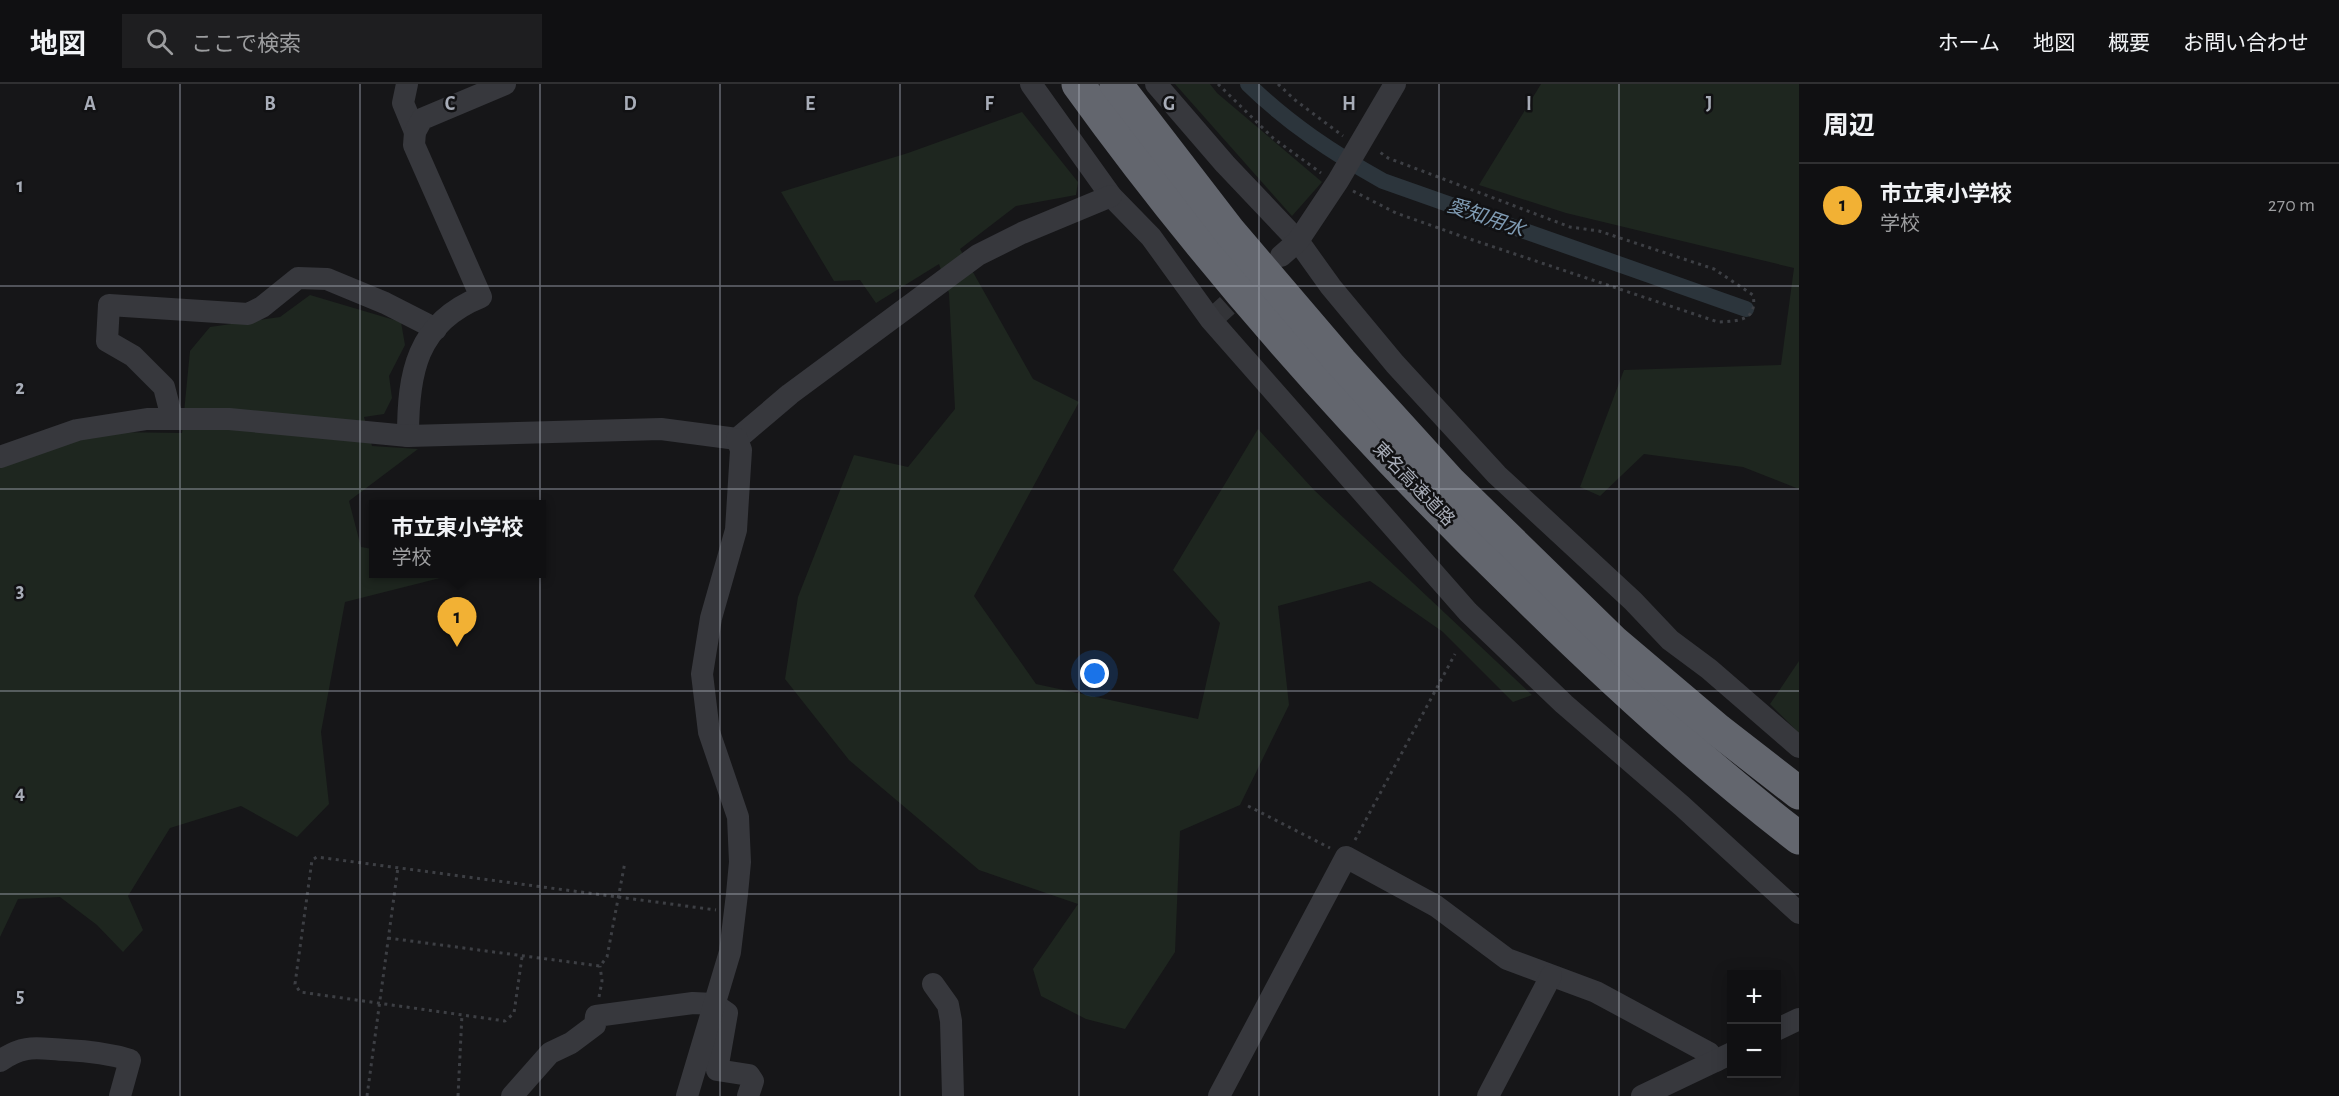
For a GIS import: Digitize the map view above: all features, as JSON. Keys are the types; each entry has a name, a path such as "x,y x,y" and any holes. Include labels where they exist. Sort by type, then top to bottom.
{"highway":[{"name":"東名高速道路","path":"1078,84 1211,258 1314,378 1440,513 1592,661 1799,838"},
{"name":"東名高速道路","path":"1116,84 1230,232 1341,362 1450,482 1613,641 1718,730 1799,794"}],"street":[{"path":"407,84 403,103 415,132"},
{"path":"408,436 411,378 425,343 436,328 462,305 481,297 414,145 415,132 422,120 505,84"},
{"path":"1031,84 1111,196 1151,237 1211,320 1468,612 1564,704 1683,806 1799,913"},
{"path":"1156,84 1225,164 1298,241 1331,287 1395,363 1497,475 1633,601 1670,640 1709,669 1799,747"},
{"path":"1281,256 1298,241 1338,182 1395,84"},
{"path":"0,457 77,430 114,422 172,418 229,419 408,436 661,429 738,439 799,387 978,255 1022,233 1111,196"},
{"path":"172,418 164,387 133,356 107,341 109,305 248,314 262,307 298,278 327,279 386,303 436,328"},
{"path":"687,1096 730,952 740,862 738,817 709,732 702,674 711,618 736,530 741,450 738,439"},
{"path":"1219,1096 1346,857 1436,906 1480,942 1507,959 1596,992 1709,1053 1724,1057"},
{"path":"1488,1096 1551,976"},
{"path":"933,984 948,1005 950,1013 953,1096"},
{"path":"512,1096 550,1053 595,1025 596,1016 645,1007 693,1003 714,1004 727,1013 717,1070 749,1075 753,1081 748,1096"},
{"path":"1781,1028 1799,1019"},
{"path":"0,1061 17,1051 42,1046 109,1054 130,1060 120,1096"},
{"path":"1642,1096 1724,1057"}],"path":[{"path":"1218,84 1273,138 1338,182 1396,213 1718,322 1744,321 1750,316 1755,303 1753,295 1714,269 1599,231 1570,227 1388,158 1311,112 1278,84"},
{"path":"1248,806 1346,857 1455,654"},
{"path":"522,957 514,1013 505,1021 300,992 295,984 296,973 312,860 317,857 398,867 735,913"},
{"path":"596,1016 602,981 600,966 608,957 625,862"},
{"path":"367,1096 398,867"},
{"path":"388,938 600,966"},
{"path":"459,1096 462,1014"}],"shaded area":[{"path":"1175,84 1210,84 1217,93 1322,182 1292,216"},
{"path":"1541,84 1799,84 1799,489 1743,467 1644,454 1600,496 1580,487 1624,370 1781,365 1794,268 1566,213 1479,185"},
{"path":"1022,112 1078,182 1076,195 1016,206 960,249 1033,379 1079,402 974,596 1036,684 1198,719 1220,623 1173,570 1258,429 1314,490 1532,695 1513,702 1443,632 1370,581 1278,606 1289,705 1240,805 1180,831 1175,952 1125,1029 1086,1019 1041,996 1033,969 1078,904 979,870 849,760 785,679 798,597 854,455 908,467 955,409 949,293 939,264 876,303 860,280 834,281 781,192 908,153"},
{"path":"310,295 401,322 405,345 389,376 392,398 384,414 364,417 372,446 418,449 349,501 361,547 369,548 369,578 440,578 345,602 321,732 329,804 297,837 241,806 170,828 128,896 143,930 123,952 97,925 60,897 18,899 0,937 0,460 109,432 182,433 190,351 210,327 280,317"},
{"path":"1799,661 1799,733 1770,704"}],"waterway":[{"name":"愛知用水","path":"1248,84 1312,137 1383,181 1746,309"}],"tunnel":[{"path":"1211,320 1252,283"}],"place":[{"name":"市立東小学校","path":"457,647"}]}
